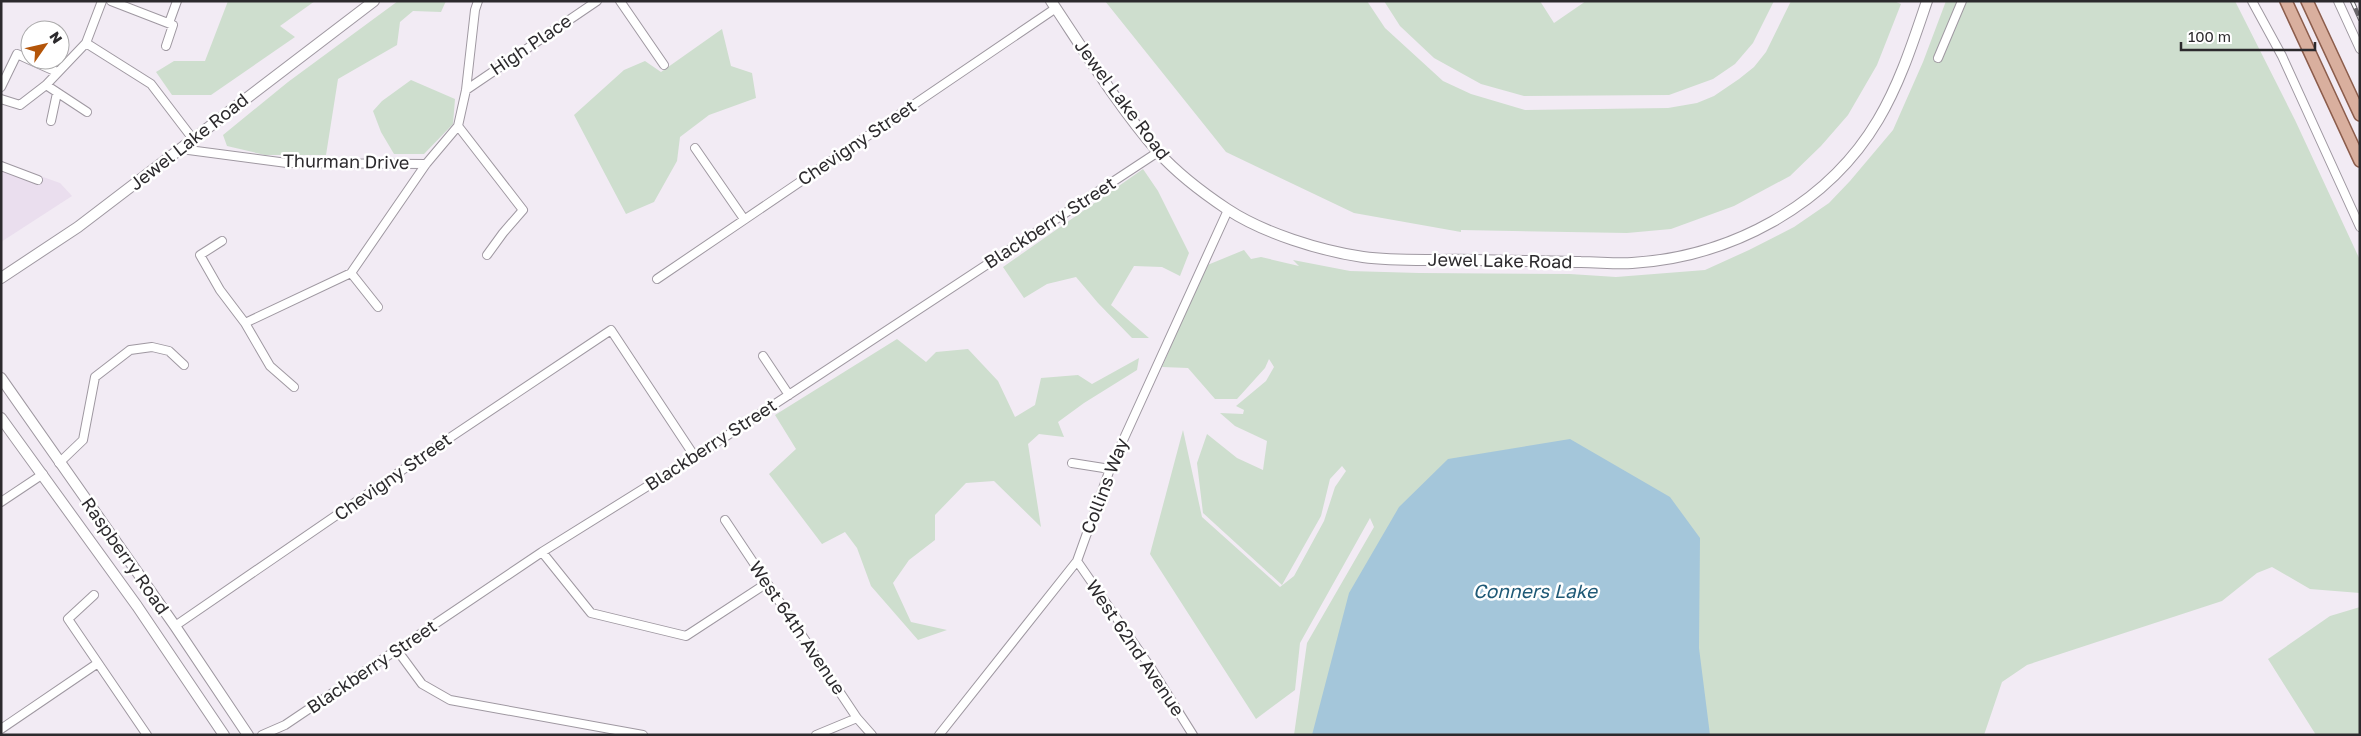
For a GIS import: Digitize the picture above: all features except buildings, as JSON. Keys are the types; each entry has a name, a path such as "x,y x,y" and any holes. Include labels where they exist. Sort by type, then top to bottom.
{"main road":[{"name":"Jewel Lake Road","path":"1,278 78,227 374,1"},
{"name":"Jewel Lake Road","path":"1054,5 1119,102 1158,152 1183,175 1228,210 1281,234 1313,245 1363,257 1632,263 1677,257 1711,249 1768,225 1790,212 1834,175 1862,143 1890,98 1927,1"},
{"path":"2286,1 2360,161"},
{"path":"2307,1 2360,115"},
{"name":"Raspberry Road","path":"1,378 175,626 248,735"},
{"name":"Raspberry Road","path":"1,418 5,429 43,474 137,606 224,735"}],"street":[{"path":"1,99 20,105 46,85 86,43 102,1"},
{"path":"111,1 173,25 166,46"},
{"path":"169,23 177,1"},
{"name":"Thurman Drive","path":"181,148 287,163 426,164 458,126 466,90 475,10 478,1"},
{"name":"High Place","path":"466,90 597,1"},
{"path":"620,1 664,65"},
{"path":"1938,58 1962,1"},
{"path":"2252,1 2282,56 2360,227"},
{"path":"2338,1 2360,48"},
{"name":"Chevigny Street","path":"657,279 1054,5"},
{"path":"86,43 152,84 193,139"},
{"path":"1,87 17,54 20,55"},
{"path":"52,70 57,72"},
{"path":"46,85 87,112"},
{"path":"51,121 57,93"},
{"path":"458,126 523,210 486,255"},
{"path":"695,148 744,219"},
{"name":"Blackberry Street","path":"262,735 285,725 542,552 695,457 1158,152"},
{"path":"245,324 351,273 426,164"},
{"path":"1,166 38,180"},
{"name":"Collins Way","path":"939,735 1077,561 1110,469 1228,210"},
{"path":"222,241 200,255 220,290 245,324 270,366 294,387"},
{"path":"351,273 378,307"},
{"name":"Chevigny Street","path":"175,626 611,330 695,457"},
{"path":"59,463 83,440 95,377 130,350 152,347 169,351 184,365"},
{"path":"763,356 789,395"},
{"path":"1072,463 1110,469"},
{"path":"1,502 43,474"},
{"name":"West 64th Avenue","path":"725,520 857,718 872,735"},
{"path":"542,552 591,613 686,636 767,584"},
{"name":"West 62nd Avenue","path":"1077,561 1151,668 1193,735"},
{"path":"94,595 68,619 147,735"},
{"path":"397,650 422,684 450,700 644,735"},
{"path":"1,729 98,663"},
{"path":"816,735 857,718"}],"shaded area":[{"path":"1,162 60,183 72,196 1,242"}],"green space":[{"path":"228,1 315,1 280,26 295,37 211,95 172,95 156,72 174,61 205,61"},
{"path":"398,1 446,1 441,12 413,11 400,22 397,45 338,79 326,155 265,155 227,146 223,135 288,82"},
{"path":"1105,1 1367,1 1385,28 1443,81 1471,94 1525,110 1668,108 1697,103 1714,96 1754,67 1766,52 1791,1 1894,1 1901,4 1877,65 1848,115 1821,146 1790,176 1734,206 1671,229 1627,233 1461,230 1461,232 1354,213 1226,152"},
{"path":"1384,1 1540,1 1554,23 1586,1 1774,1 1753,43 1735,64 1713,79 1669,95 1524,96 1481,84 1434,58 1400,26"},
{"path":"1946,1 2235,1 2295,120 2360,260 2360,593 2310,589 2272,567 2257,573 2222,601 2027,665 2002,682 1984,735 1294,735 1307,643 1374,527 1370,518 1300,643 1295,690 1256,719 1150,554 1183,430 1202,517 1280,587 1294,576 1324,521 1335,487 1346,471 1342,466 1330,479 1321,516 1282,585 1203,513 1197,463 1207,434 1237,458 1263,470 1267,441 1235,426 1220,413 1243,414 1244,410 1236,406 1266,381 1274,367 1269,359 1265,368 1237,399 1215,399 1188,368 1162,367 1205,266 1244,250 1251,259 1261,257 1299,266 1293,260 1350,271 1570,274 1616,277 1705,270 1794,227 1829,203 1850,181 1893,130 1923,62"},
{"path":"722,29 731,66 752,73 756,98 709,115 680,137 677,161 654,202 626,214 574,115 624,70 645,61 661,72"},
{"path":"411,80 455,99 453,124 424,154 394,154 381,132 373,111 382,101"},
{"path":"1143,169 1158,191 1189,253 1180,276 1162,267 1134,266 1111,305 1149,338 1132,338 1076,277 1047,284 1024,298 1003,267"},
{"path":"897,339 926,362 936,352 968,349 998,381 1015,417 1035,405 1041,378 1078,375 1092,384 1139,358 1137,370 1084,403 1058,422 1064,437 1039,434 1028,444 1041,527 994,481 966,483 935,515 935,540 909,560 893,583 911,622 947,630 918,640 871,586 857,548 845,532 822,544 769,474 796,449 775,415"},
{"path":"2360,607 2360,735 2316,735 2268,659 2330,616"}],"water":[{"name":"Conners Lake","path":"1570,439 1670,497 1700,538 1699,648 1710,735 1312,735 1349,593 1399,507 1448,459"}],"railway":[{"path":"2352,1 2360,19"}]}
